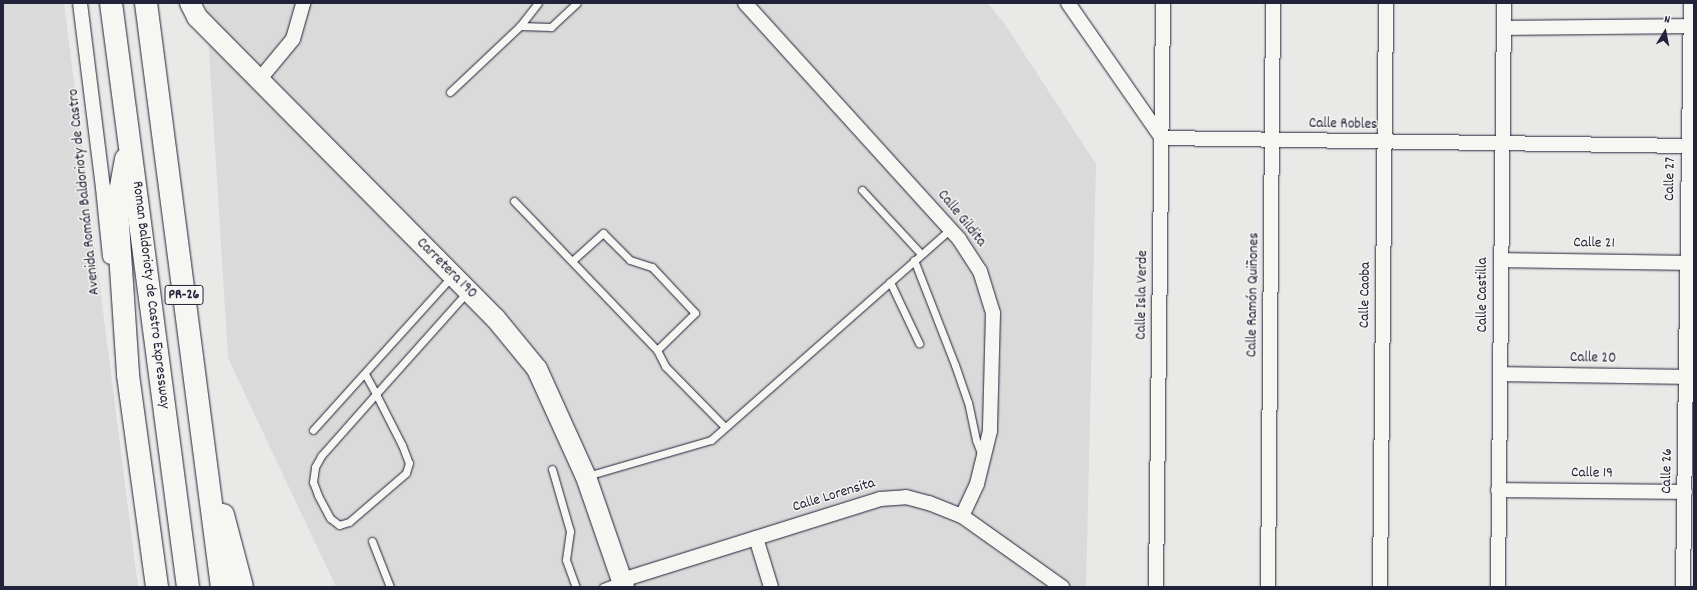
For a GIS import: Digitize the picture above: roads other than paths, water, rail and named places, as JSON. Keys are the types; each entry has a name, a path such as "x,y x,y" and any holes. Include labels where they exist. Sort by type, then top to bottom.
{"highway":[{"name":"Roman Baldorioty de Castro Expressway","path":"111,3 188,587"},
{"name":"PR-26","path":"146,3 222,587"},
{"path":"129,138 117,208 128,375 157,587"},
{"path":"204,452 233,550 242,587"}],"street":[{"name":"Avenida Román Baldorioty de Castro","path":"80,3 103,188 118,345 128,375"},
{"name":"Carretera 190","path":"190,3 197,17 496,319 537,369 586,476 623,584"},
{"path":"259,80 293,40 303,3"},
{"name":"Calle Gildita","path":"745,3 959,239 980,271 993,313 990,432 977,484 962,516"},
{"path":"1068,3 1162,138"},
{"name":"Calle Isla Verde","path":"1156,587 1163,3"},
{"name":"Calle Ramón Quiñones","path":"1268,587 1273,3"},
{"name":"Calle Caoba","path":"1380,587 1386,3"},
{"name":"Calle Castilla","path":"1498,587 1504,3"},
{"name":"Calle 27","path":"1686,356 1691,26 1690,3"},
{"path":"1504,28 1691,26"},
{"name":"Calle Robles","path":"1162,138 1272,141 1688,146"},
{"name":"Calle 21","path":"1501,260 1687,262"},
{"name":"Calle 26","path":"1683,587 1686,356"},
{"name":"Calle 20","path":"1500,374 1686,377"},
{"name":"Calle 19","path":"1498,490 1685,492"},
{"name":"Calle Lorensita","path":"623,584 756,538 880,499 906,497 929,503 962,516 1062,587"},
{"path":"756,538 771,587"}],"lane":[{"path":"450,92 520,26 538,3"},
{"path":"520,26 551,27 577,3"},
{"path":"862,190 921,254"},
{"path":"514,201 657,350 665,366 725,427"},
{"path":"586,476 711,440 950,229"},
{"path":"572,261 603,233 630,260 652,267 695,313 657,350"},
{"path":"914,260 968,402 976,440 983,459"},
{"path":"313,430 452,276"},
{"path":"890,282 919,344"},
{"path":"365,374 376,394 409,463 406,473 349,522 339,524 330,518 313,482 315,467 321,456 376,394 468,291"},
{"path":"552,469 570,531 566,560 576,587"},
{"path":"372,540 390,587"},
{"path":"603,587 623,584"}]}
